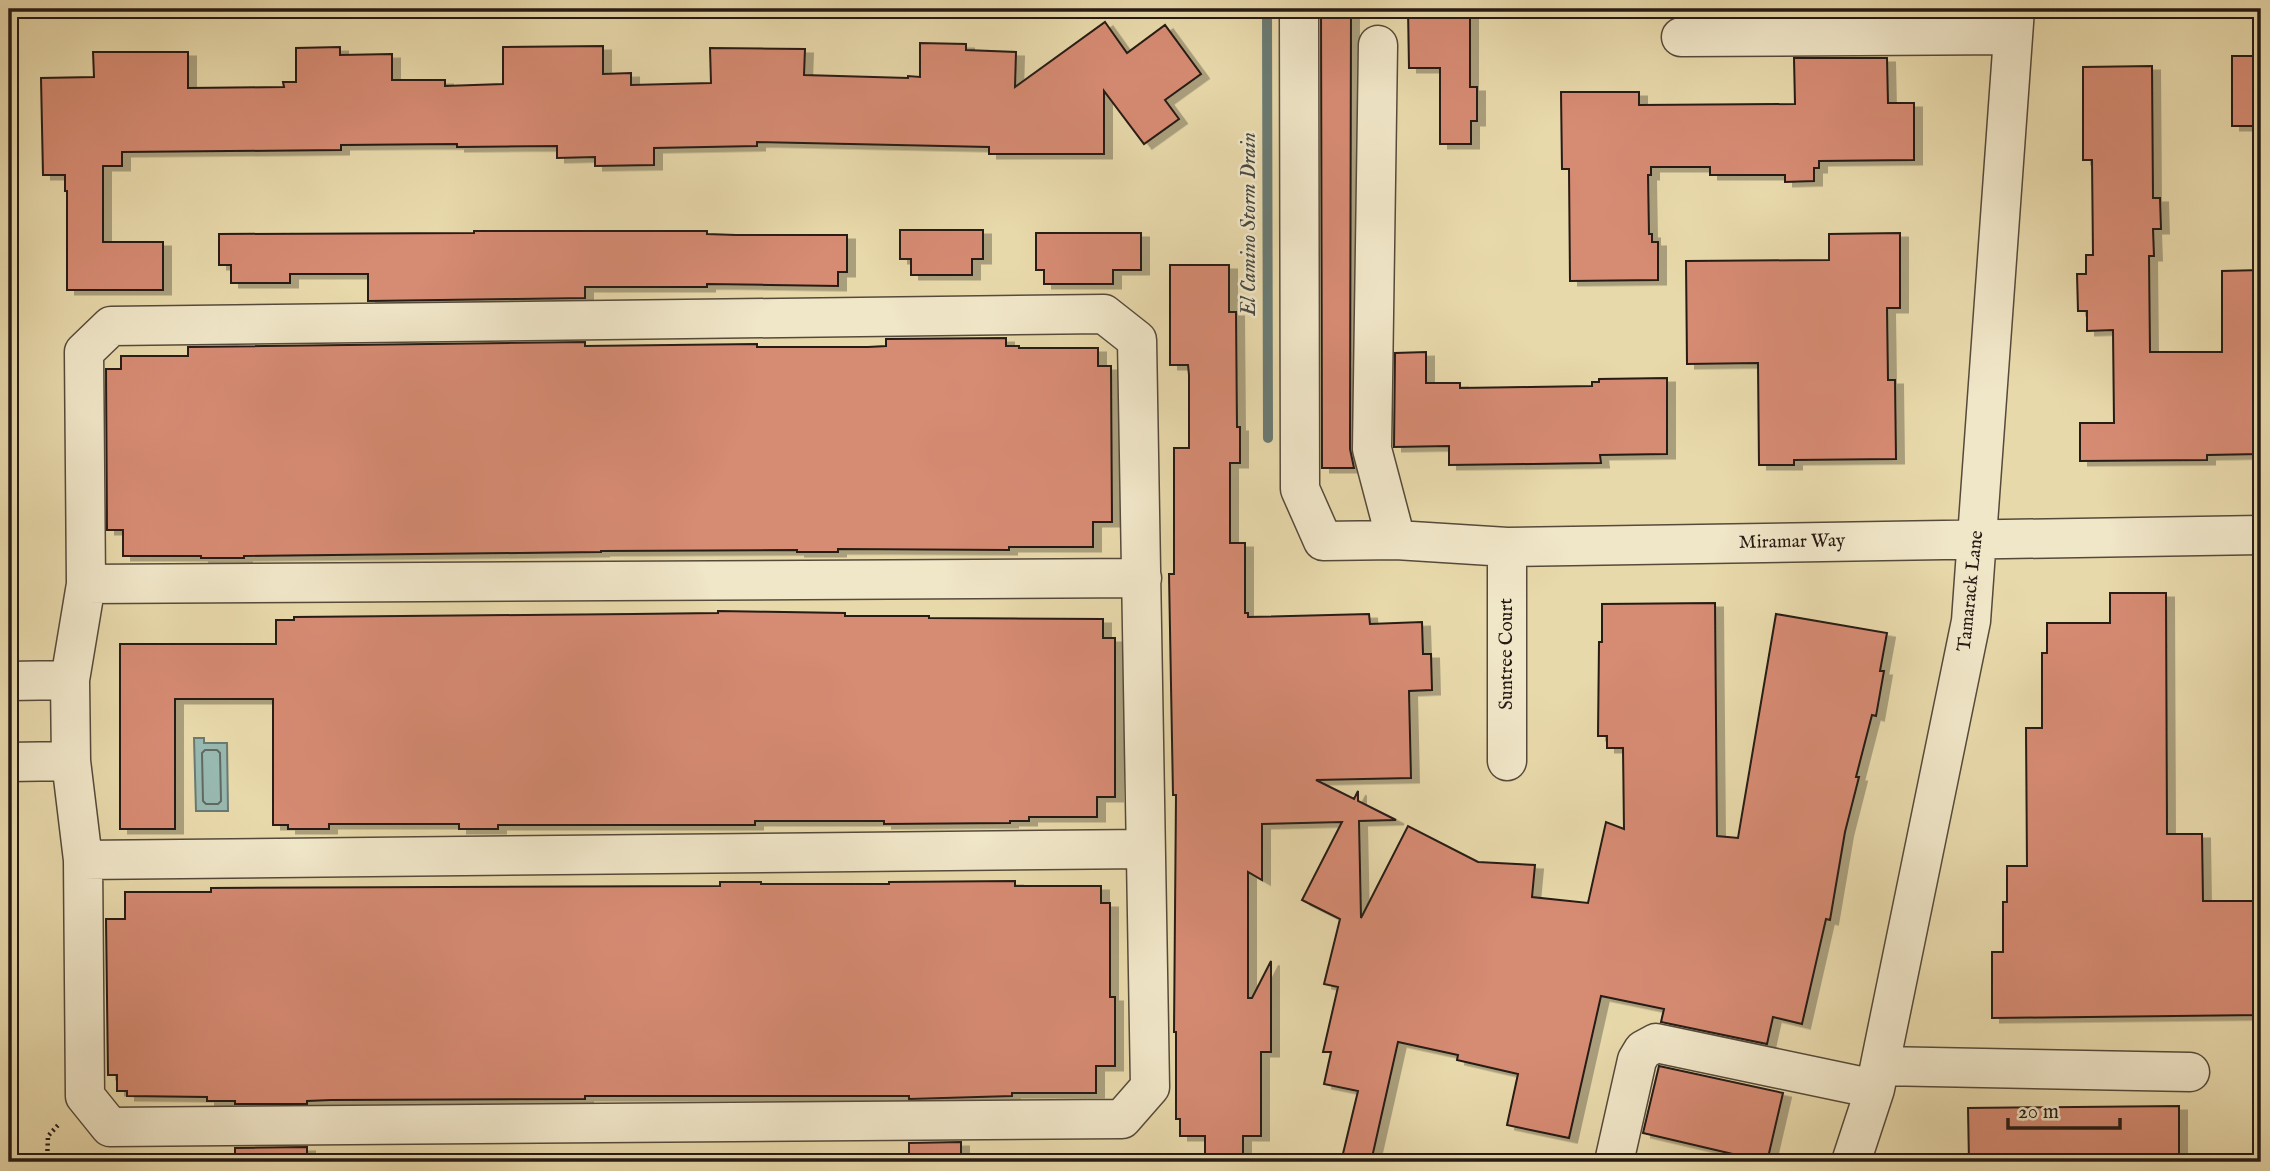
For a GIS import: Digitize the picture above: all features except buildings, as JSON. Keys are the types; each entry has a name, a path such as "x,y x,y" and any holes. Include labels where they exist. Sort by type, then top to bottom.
{"street":[{"name":"Miramar Way","path":"1299,9 1300,489 1323,541 1396,540 1507,547 2261,535"},
{"path":"1681,37 2014,22"},
{"name":"Tamarack Lane","path":"1851,1162 1877,1077 1971,621 2014,22"},
{"path":"1378,45 1372,449 1396,540"},
{"path":"1104,314 1137,340 1142,579 1144,849 1150,1087 1122,1119 110,1127 85,1096 83,860 71,761 70,680 86,584 84,352 111,326 1104,314"},
{"name":"Suntree Court","path":"1507,547 1507,761"},
{"path":"86,584 1142,579"},
{"path":"9,681 70,680"},
{"path":"9,762 71,761"},
{"path":"83,860 1144,849"},
{"path":"1614,1162 1637,1060 1643,1050 1656,1043 1877,1077 2190,1072"}],"water":[{"path":"194,738 204,738 204,743 227,743 228,811 196,811"}],"waterway":[{"name":"El Camino Storm Drain","path":"1267,9 1268,438"}]}
